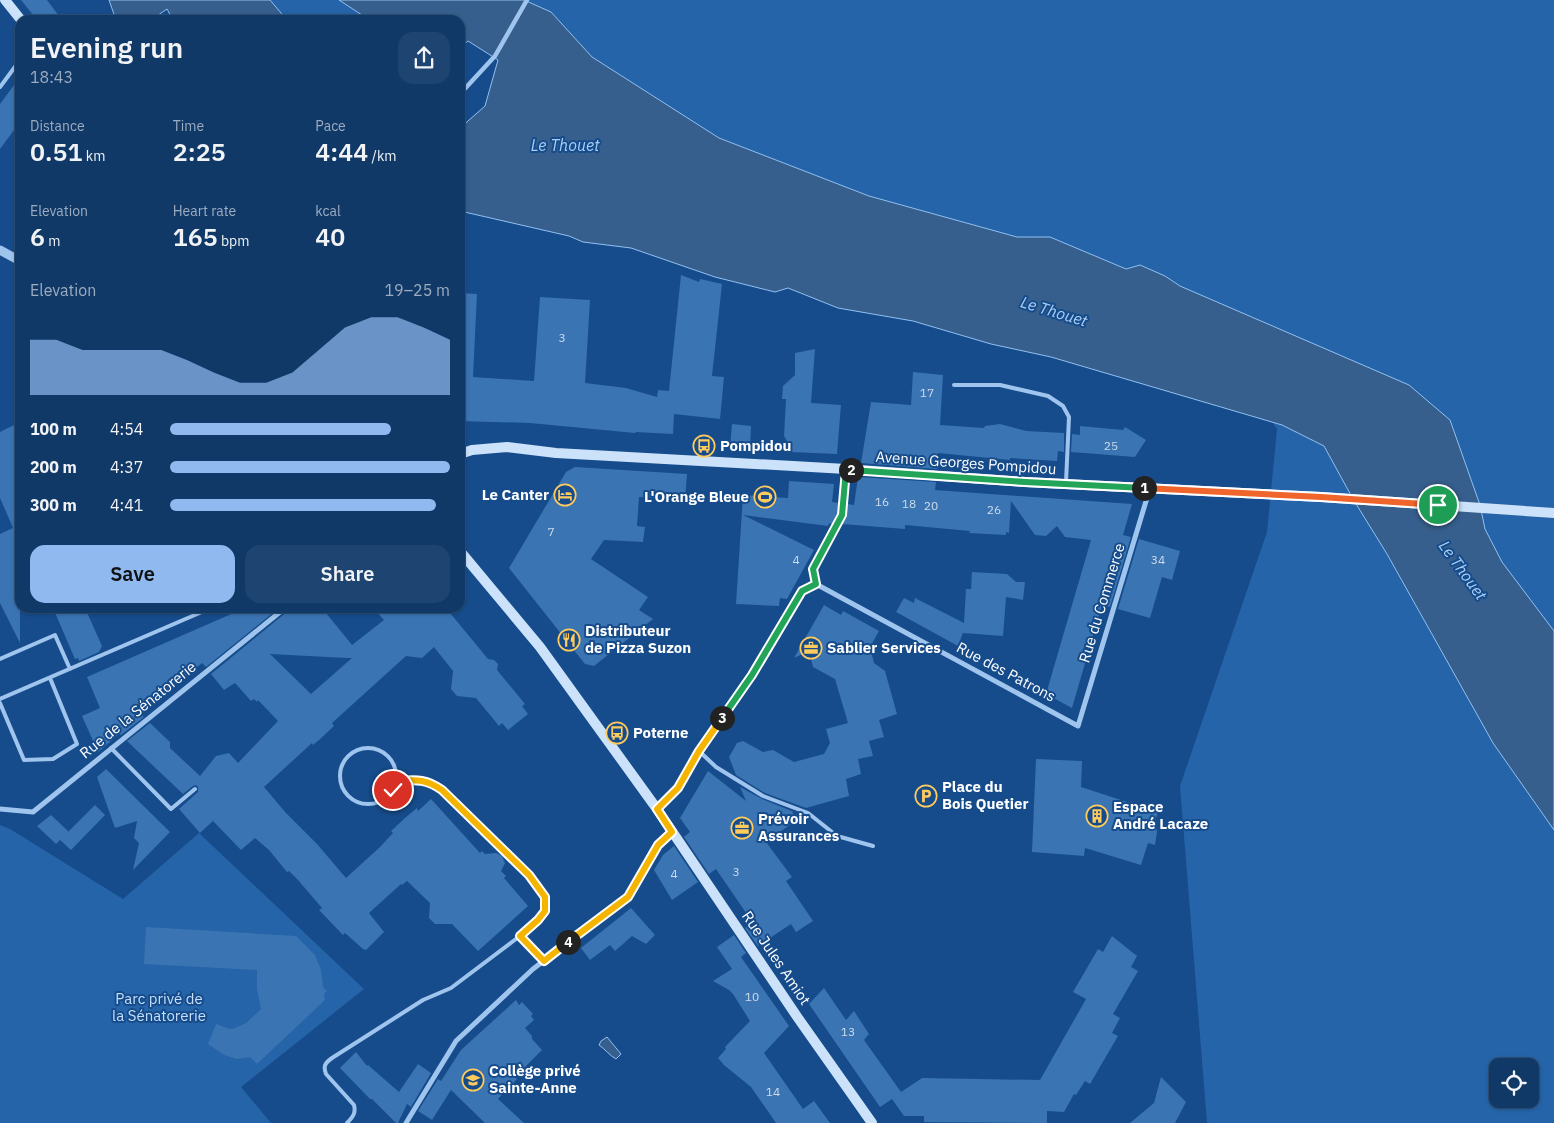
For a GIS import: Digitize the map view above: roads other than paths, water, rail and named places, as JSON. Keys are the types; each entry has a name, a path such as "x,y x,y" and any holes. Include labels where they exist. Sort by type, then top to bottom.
{"main road":[{"path":"5,0 17,15"},
{"name":"Avenue Georges Pompidou","path":"465,452 507,447 556,453 1554,512"},
{"name":"Rue Jules Amiot","path":"465,557 540,647 657,809 798,1018 872,1123"}],"street":[{"path":"465,89 495,56 527,0"},
{"path":"0,250 15,258"},
{"path":"657,809 678,788 699,751 752,675 802,591 816,584 813,569 842,515 846,470"},
{"name":"Rue du Commerce","path":"1078,726 1150,488"},
{"name":"Rue des Patrons","path":"816,584 1078,726"},
{"name":"Rue de la Sénatorerie","path":"0,809 33,812 279,613"},
{"path":"406,1123 456,1042 533,969 628,897 658,845 672,832"}],"lane":[{"path":"0,87 15,67"},
{"path":"954,385 1000,385 1048,396 1064,406 1069,417 1066,484"},
{"path":"0,699 199,613"},
{"path":"0,659 55,635 70,669"},
{"path":"0,703 24,760 52,759 77,744 50,678"},
{"path":"111,748 171,809 195,789"},
{"path":"369,748 378,750 392,762 396,772 396,781 393,790 387,797 379,802 361,804 346,794 340,778 341,769 345,761 352,754 369,748"},
{"path":"699,751 716,767 763,796 808,813 837,836 873,846"},
{"path":"347,1123 354,1115 354,1105 326,1074 324,1068 326,1063 423,1000 451,988 520,936 545,911 545,897 529,875 442,790 431,782 414,780 396,781"},
{"path":"520,936 544,961"}],"water":[{"path":"109,0 270,0 283,15 170,15 167,9 158,15 114,15"},
{"name":"Le Thouet","path":"339,0 524,0 551,12 592,57 719,138 869,196 1017,237 1050,237 1126,269 1140,265 1165,276 1180,286 1409,385 1450,420 1480,505 1485,529 1502,562 1554,631 1554,830 1493,743 1324,446 1282,425 1051,357 991,344 913,321 838,308 788,288 775,292 715,277 631,248 583,242 569,236 465,212 465,124 485,106 498,60 468,41 465,44 465,15 362,15"},
{"path":"607,1037 621,1054 616,1059 599,1045"}],"place":[{"name":"Pompidou","path":"704,446"},
{"name":"Le Canter","path":"565,495"},
{"name":"L'Orange Bleue","path":"765,497"},
{"name":"Distributeur de Pizza Suzon","path":"569,640"},
{"name":"Sablier Services","path":"811,648"},
{"name":"Poterne","path":"617,733"},
{"name":"Place du Bois Quetier","path":"926,796"},
{"name":"Espace André Lacaze","path":"1097,816"},
{"name":"Prévoir Assurances","path":"742,828"},
{"name":"Collège privé Sainte-Anne","path":"473,1080"}],"park label":[{"name":"Parc privé de la Sénatorerie","path":"159,1008"}]}
